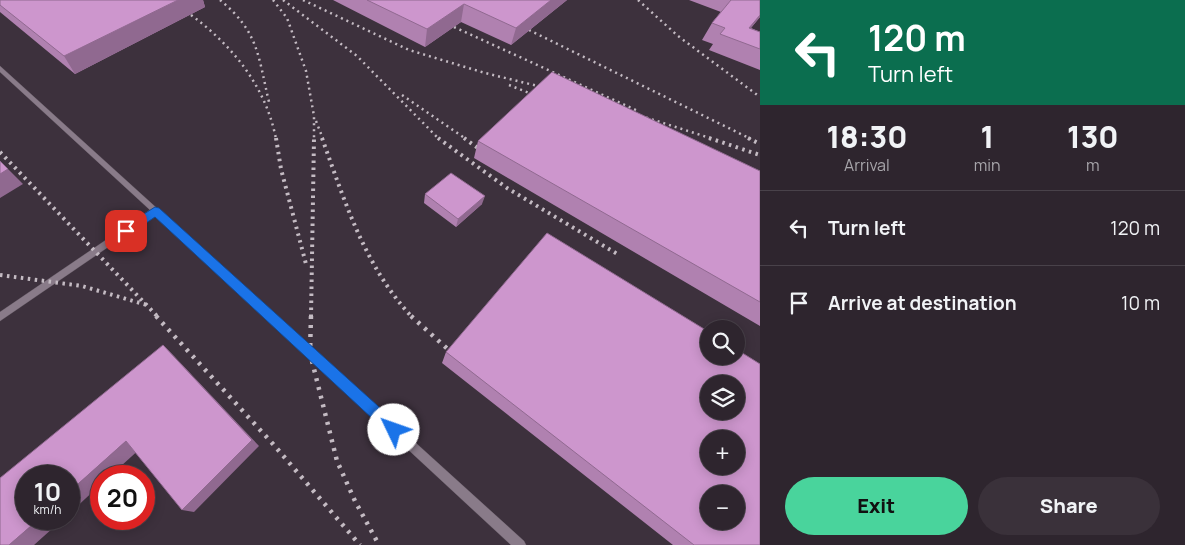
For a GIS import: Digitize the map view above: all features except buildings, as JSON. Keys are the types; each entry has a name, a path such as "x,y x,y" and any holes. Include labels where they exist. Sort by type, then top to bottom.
{"lane":[{"path":"0,68 520,545"},
{"path":"0,318 155,211"}],"railway":[{"path":"220,0 243,23 250,34 259,58 269,102"},
{"path":"273,0 287,18 306,71 314,116 314,138"},
{"path":"283,0 357,56 438,138"},
{"path":"303,0 409,50 485,73 550,89"},
{"path":"638,0 678,36 760,97"},
{"path":"191,15 221,40 246,69 264,102 276,139"},
{"path":"454,27 638,111"},
{"path":"529,30 751,139"},
{"path":"509,85 539,97"},
{"path":"402,95 466,139"},
{"path":"629,112 713,139"},
{"path":"316,121 323,139"},
{"path":"276,138 281,169 306,264"},
{"path":"311,317 314,138"},
{"path":"322,138 348,210 369,255 381,277 412,317"},
{"path":"438,138 507,188 619,255"},
{"path":"464,138 482,151"},
{"path":"709,138 760,155"},
{"path":"748,138 760,144"},
{"path":"0,152 146,305"},
{"path":"0,275 82,286 146,305"},
{"path":"146,305 158,317"},
{"path":"156,316 273,444 360,545"},
{"path":"311,316 310,353 337,461 355,501 379,545"},
{"path":"412,317 451,352"}],"route":[{"path":"126,231 155,211 394,430"}]}
